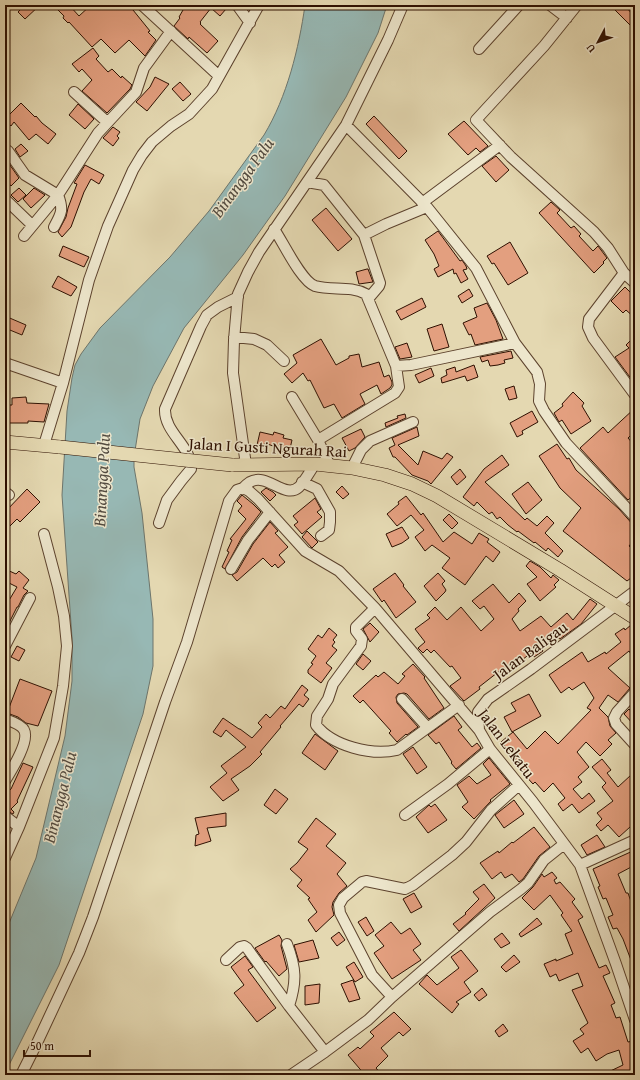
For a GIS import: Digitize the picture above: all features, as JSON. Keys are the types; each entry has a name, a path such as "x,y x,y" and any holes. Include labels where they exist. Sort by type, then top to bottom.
{"main road":[{"name":"Jalan I Gusti Ngurah Rai","path":"5,442 232,465 315,464 352,468 385,475 412,484 437,496 635,618"}],"street":[{"path":"142,5 219,76"},
{"path":"237,5 250,23"},
{"path":"44,445 63,383 89,280 108,226 133,170 152,142 171,126 189,114 212,89 259,5"},
{"path":"246,465 233,373 234,337 238,297 244,278 274,229 308,182 346,125 388,40 403,5"},
{"path":"479,49 520,5"},
{"path":"550,5 567,18"},
{"path":"577,5 544,46 476,120 511,157 594,232 608,248 624,273 635,283"},
{"path":"24,236 58,195 76,166 107,122 136,92 144,68 171,31"},
{"path":"74,92 107,122"},
{"path":"346,125 425,205 476,268 515,343 537,372 540,384 539,401 544,412 566,443 635,517"},
{"path":"364,235 425,205 500,145"},
{"path":"5,150 8,151 25,175 58,195 62,210 54,228"},
{"path":"308,182 324,185 364,235 380,283 368,299"},
{"path":"5,199 32,225"},
{"path":"274,229 297,267 311,284 317,286 351,289 366,294 396,366 398,387 395,393 318,440"},
{"path":"624,273 590,319 588,327 593,338 635,395"},
{"path":"159,523 166,500 191,469 192,462 167,423 165,409 207,315 218,307 238,297"},
{"path":"234,337 254,339 267,345 284,361"},
{"path":"396,366 411,365 515,343"},
{"path":"5,363 63,383"},
{"path":"292,397 318,440 330,466"},
{"path":"352,468 361,450 370,441 413,422"},
{"path":"21,1075 79,953 93,916 162,709 187,642 229,501 237,490 243,488 250,482 260,480 289,491 299,487 315,464"},
{"path":"302,482 317,489 330,512 329,530 321,536"},
{"name":"Jalan Lekatu","path":"243,488 252,493 305,551 339,571 375,608 479,730 490,749 580,865 635,1020"},
{"path":"231,569 248,540 270,512"},
{"path":"5,858 19,827 54,738 63,686 67,646 64,616 44,534"},
{"name":"Jalan Baligau","path":"479,730 478,712 488,700 635,591"},
{"path":"5,646 30,598"},
{"path":"375,608 357,625 356,629 362,639 361,646 333,684 328,699 317,716 316,725 325,735 334,741 350,746 379,752 397,750 459,705"},
{"path":"635,692 617,712 614,718 616,724 635,745"},
{"path":"402,698 427,727"},
{"path":"5,719 22,728 25,732 25,740 13,768 5,781"},
{"path":"405,815 448,784 490,749"},
{"path":"392,997 372,975 354,943 340,913 339,905 357,886 366,881 398,888 408,888 452,855 466,842 491,810 519,785"},
{"path":"5,816 19,827"},
{"path":"580,865 635,840"},
{"path":"291,1075 368,1020 392,997 484,917 528,883 544,860 564,844"},
{"path":"287,944 293,960 295,980 289,1006"},
{"path":"226,960 240,947 244,946 247,948 289,1006 325,1052"}],"water":[{"name":"Binangga Palu","path":"305,5 387,5 378,33 346,97 285,196 243,255 184,328 153,386 140,419 134,457 134,467 142,513 153,619 153,666 143,714 59,965 5,1073 5,933 36,858 65,736 72,681 72,638 62,495 67,411 75,365 100,328 170,257 209,211 264,135 279,105 291,72"}],"building":[{"path":"25,5 40,5 25,19 18,12"},
{"path":"53,5 69,5 79,16 91,5 136,5 133,10 150,31 148,32 156,40 145,56 129,40 115,53 101,39 92,47 69,22 68,23 63,18 64,16"},
{"path":"176,5 221,5 226,9 220,16 211,8 200,22 200,24 218,41 207,53 174,26 180,18 179,17 183,10"},
{"path":"610,5 627,5 625,6 635,17 635,30"},
{"path":"93,48 99,56 96,59 108,72 112,69 121,78 122,76 132,85 107,113 82,91 92,80 82,69 79,72 72,64"},
{"path":"155,77 169,84 147,111 136,102 150,87"},
{"path":"180,82 191,94 183,101 172,89"},
{"path":"21,103 56,134 48,144 36,134 29,140 14,122 11,126 5,120"},
{"path":"78,104 94,119 85,129 69,115"},
{"path":"374,116 407,151 399,159 366,124"},
{"path":"464,121 488,146 480,152 476,148 468,155 448,134"},
{"path":"113,127 120,132 117,136 119,138 113,146 103,138"},
{"path":"21,144 28,151 20,157 15,149"},
{"path":"496,156 509,170 496,182 482,166"},
{"path":"5,158 19,178 11,186 5,179"},
{"path":"85,165 104,175 99,184 91,179 84,192 71,227 62,237 58,232 66,217 77,184 74,183"},
{"path":"19,188 26,195 18,202 11,195"},
{"path":"34,188 45,195 31,208 23,199"},
{"path":"551,202 560,210 557,213 571,228 574,226 581,234 579,236 593,251 598,246 607,258 594,273 539,213"},
{"path":"326,208 352,239 338,251 312,220"},
{"path":"438,231 460,261 462,260 466,266 467,269 463,270 468,279 461,283 456,273 454,274 453,269 438,277 434,269 439,266 434,254 425,240"},
{"path":"510,242 528,273 508,285 494,263 492,264 487,256"},
{"path":"63,246 89,257 84,267 59,256"},
{"path":"368,269 373,282 359,284 356,272"},
{"path":"58,276 77,287 71,296 52,287"},
{"path":"625,287 635,297 635,318 626,310 623,313 611,301"},
{"path":"469,289 473,296 462,303 458,296"},
{"path":"422,298 426,307 401,320 396,311"},
{"path":"487,303 496,320 503,339 475,345 471,334 469,335 463,323 477,317 474,308"},
{"path":"5,316 26,325 22,335 5,328"},
{"path":"442,324 449,347 434,351 427,329"},
{"path":"635,336 635,384 615,357 629,348 626,345"},
{"path":"321,339 336,365 349,358 349,356 359,354 362,367 379,362 384,377 389,375 392,382 390,388 381,394 377,385 360,394 365,404 342,418 334,404 324,408 310,380 308,381 303,373 292,383 284,374 297,363 293,355"},
{"path":"407,343 412,357 400,359 395,347"},
{"path":"511,351 513,358 504,360 505,363 498,365 490,366 488,360 482,362 480,357"},
{"path":"474,365 478,377 467,381 465,376 442,383 441,378 447,375 446,370 455,367 456,372"},
{"path":"431,368 434,376 419,383 415,375"},
{"path":"514,386 517,398 509,400 505,389"},
{"path":"573,392 584,403 582,406 591,421 571,434 562,420 559,422 554,413 563,406 562,404"},
{"path":"26,397 27,403 49,404 44,422 28,421 28,423 5,423 5,405 12,405 12,398"},
{"path":"635,408 635,431 628,438 635,446 635,494 628,500 580,448 603,427 608,433"},
{"path":"532,411 538,422 522,431 523,434 517,437 510,423"},
{"path":"405,414 406,418 386,427 385,423 398,418 397,416"},
{"path":"417,427 419,436 398,445 418,465 423,451 442,459 447,453 453,457 431,484 428,481 412,475 395,457 393,457 389,448 395,445 392,438"},
{"path":"361,429 365,437 355,448 349,451 342,438"},
{"path":"260,432 273,435 274,432 284,435 283,438 292,440 289,453 281,451 281,449 265,443 264,447 257,445"},
{"path":"557,444 567,459 569,458 576,470 619,509 635,527 635,539 629,546 635,551 635,575 627,581 563,531 581,508 560,488 539,456"},
{"path":"502,455 509,465 485,482 525,520 527,518 537,526 547,516 554,523 545,533 563,551 558,557 548,548 546,551 535,542 534,543 518,531 517,532 500,517 497,519 492,512 489,514 477,502 474,506 463,497 484,469"},
{"path":"460,469 466,477 457,485 451,477"},
{"path":"528,482 542,500 526,514 512,494"},
{"path":"342,486 349,494 343,499 336,492"},
{"path":"266,488 276,495 270,501 261,492"},
{"path":"27,489 40,502 20,522 17,519 5,531 5,512"},
{"path":"242,495 261,512 242,537 225,569 222,567 229,552 227,551 232,540 230,539 246,519 238,511 242,506 237,501"},
{"path":"406,496 421,515 423,513 443,542 454,532 472,544 479,533 489,539 487,542 500,552 493,562 486,556 465,585 442,568 450,558 432,545 425,551 415,537 424,530 411,515 397,526 387,514"},
{"path":"315,498 321,509 317,512 322,517 302,534 294,525 298,522 293,516"},
{"path":"449,514 458,523 452,529 443,520"},
{"path":"270,522 278,531 275,533 288,547 279,555 285,562 278,568 275,564 272,567 263,558 237,581 232,575 237,572 253,544"},
{"path":"402,527 409,538 392,547 386,534"},
{"path":"307,531 318,542 312,548 302,537"},
{"path":"530,561 540,567 551,578 553,575 559,580 554,585 556,587 540,601 527,584 537,577 526,566"},
{"path":"5,569 16,574 19,571 29,580 23,588 28,591 17,607 5,631 5,607 17,587 5,581"},
{"path":"395,573 416,602 396,618 384,600 382,602 373,589"},
{"path":"438,573 445,581 442,584 446,590 436,601 424,586"},
{"path":"493,584 509,603 519,593 526,601 518,609 519,611 512,619 520,631 541,616 551,627 567,613 573,620 590,599 597,604 581,624 560,639 557,637 541,648 543,651 534,657 531,653 505,673 502,669 464,701 450,686 461,678 452,666 450,667 434,650 431,653 427,649 423,653 418,648 425,642 415,629 430,618 427,615 435,607 447,620 461,607 481,631 494,619 484,606 480,609 472,601"},
{"path":"370,623 379,632 370,642 363,629"},
{"path":"631,625 635,630 635,660 629,651 608,668 630,688 618,702 608,695 599,708 608,717 610,726 616,733 608,740 612,744 600,756 586,742 577,752 589,767 578,777 582,782 573,789 582,799 589,793 595,801 579,813 572,804 563,811 558,804 565,798 553,783 544,792 535,782 533,784 513,762 516,759 501,742 513,732 527,749 545,731 558,744 591,710 587,708 594,698 584,682 572,690 569,687 561,693 549,675 582,652 588,662 605,652 606,654 621,642 615,634 624,628 625,630"},
{"path":"329,628 337,635 333,640 335,642 332,646 337,650 326,663 332,668 321,683 308,673 308,670 313,664 311,663 316,656 308,649 318,635 322,638"},
{"path":"17,646 25,650 19,661 11,657"},
{"path":"363,654 371,661 363,670 356,664"},
{"path":"413,664 425,677 424,678 444,708 429,719 407,694 398,694 396,697 397,703 418,727 407,735 406,734 397,742 389,733 391,731 363,700 360,703 353,696 376,675 378,677 384,672 398,684 405,676 402,674"},
{"path":"20,679 52,691 38,726 26,723 18,717 7,713"},
{"path":"302,685 308,690 304,695 309,699 303,707 299,704 280,726 281,727 260,752 262,754 250,766 231,779 239,790 223,801 210,787 227,773 221,766 246,747 226,730 221,737 213,732 223,718 252,738 262,727 258,723 266,714 270,718 281,706 285,709"},
{"path":"529,694 541,716 512,732 504,717 516,711 511,703"},
{"path":"629,709 635,716 635,726 624,714"},
{"path":"454,716 462,727 458,730 472,747 477,743 481,748 456,769 439,742 436,744 428,735"},
{"path":"315,734 338,751 325,770 302,753"},
{"path":"413,747 427,767 417,774 403,754"},
{"path":"489,758 510,784 490,800 491,801 474,819 462,807 468,802 457,785 469,776 477,784 491,775 483,764"},
{"path":"602,759 611,770 607,773 618,787 631,775 635,779 635,834 630,827 619,837 608,825 601,831 596,825 602,819 597,813 613,801 602,787 606,783 592,767"},
{"path":"23,763 33,767 17,801 18,802 11,809 14,812 13,814 5,810 5,794 11,789"},
{"path":"275,789 288,799 276,814 264,805"},
{"path":"514,800 524,814 504,828 495,815"},
{"path":"435,804 447,820 428,833 416,817 429,805 431,807"},
{"path":"226,813 226,826 207,828 211,841 195,846 196,835 199,834 195,818"},
{"path":"316,818 336,834 326,846 346,863 337,874 347,886 339,893 333,902 332,907 334,915 316,932 308,920 317,912 308,899 310,898 297,886 302,880 290,869 308,849 298,842"},
{"path":"534,827 550,847 539,856 523,879 519,882 512,874 505,878 501,872 492,879 480,863 498,851 499,853"},
{"path":"597,835 605,847 587,855 581,845"},
{"path":"635,850 635,865 618,874 626,893 628,893 635,913 634,968 623,939 617,928 613,929 608,917 613,915 606,898 603,899 598,887 600,886 593,869"},
{"path":"552,872 557,878 554,880 556,884 560,882 575,899 572,902 583,917 578,920 599,968 606,965 610,973 603,976 615,1003 611,1005 616,1018 620,1017 628,1042 633,1041 635,1047 635,1075 602,1075 623,1065 619,1050 607,1054 596,1061 588,1048 581,1053 573,1041 584,1034 580,1029 588,1023 572,990 583,986 578,973 559,981 556,974 550,977 544,964 573,954 565,934 572,931 561,915 563,913 550,895 534,910 522,898 533,887 542,874 544,877"},
{"path":"484,884 495,898 459,931 453,924 466,914 465,913 479,899 473,892"},
{"path":"414,893 422,907 411,913 403,899"},
{"path":"366,917 374,931 367,936 358,922"},
{"path":"537,918 542,924 521,937 519,934"},
{"path":"391,922 401,934 410,928 421,944 413,950 421,960 392,979 374,953 384,946 375,935"},
{"path":"339,932 345,940 337,946 331,938"},
{"path":"502,933 510,943 501,948 494,939"},
{"path":"279,935 282,940 281,946 287,969 279,976 266,961 265,962 255,948"},
{"path":"313,940 319,958 299,962 294,945"},
{"path":"461,950 478,971 464,982 471,992 456,1002 459,1004 452,1013 419,984 427,975 437,985 459,968 451,957"},
{"path":"514,955 520,962 506,972 501,967"},
{"path":"245,956 253,967 248,970 276,1008 257,1022 234,993 244,985 231,967"},
{"path":"354,962 363,977 355,982 346,967"},
{"path":"353,980 360,999 349,1002 341,984"},
{"path":"320,984 319,1003 305,1005 305,986"},
{"path":"482,988 487,995 479,1001 474,995"},
{"path":"394,1012 411,1029 403,1036 399,1032 381,1048 388,1056 376,1068 382,1075 365,1075 348,1055 358,1047 360,1049 374,1036 370,1032"},
{"path":"503,1024 508,1031 499,1037 495,1031"}]}
